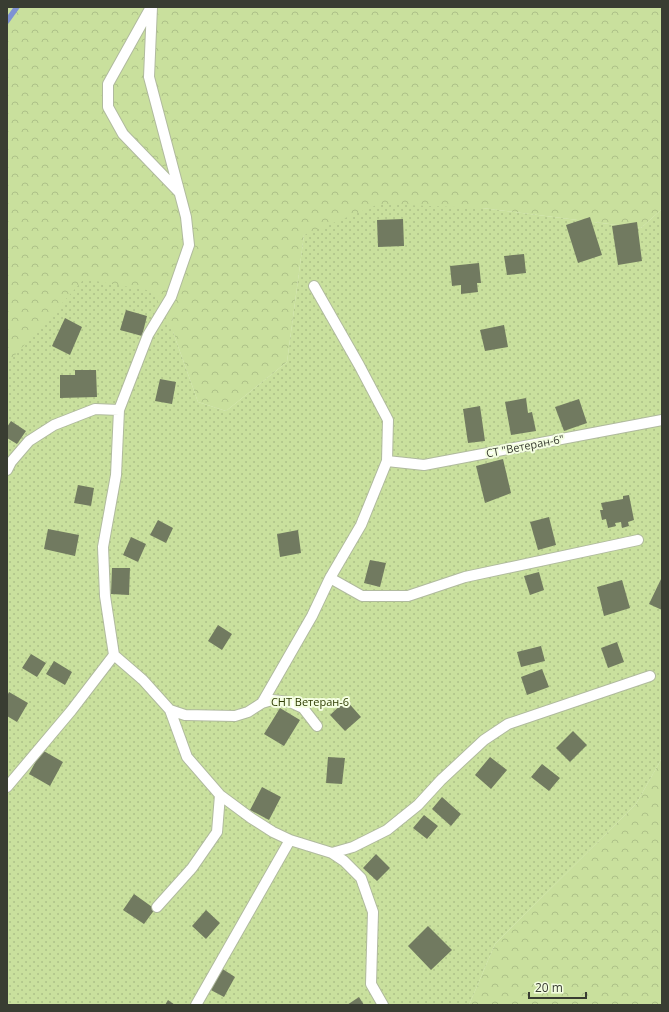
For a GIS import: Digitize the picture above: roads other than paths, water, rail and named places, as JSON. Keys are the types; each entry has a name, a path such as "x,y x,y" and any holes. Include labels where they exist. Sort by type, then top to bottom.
{"lane":[{"path":"151,7 149,77 186,218 189,245 171,298 148,335 119,410 116,475 103,547 105,596 114,656 142,680 170,710 187,757 220,795 273,832 290,840 332,853 344,861 361,878 373,912 371,984 383,1005"},
{"path":"151,7 108,84 108,107 123,134 179,192"},
{"path":"262,703 312,616 330,578 361,525 387,461 388,420 359,365 314,286"},
{"path":"7,470 11,462 29,441 54,424 95,409 119,410"},
{"name":"СТ \"Ветеран-6\"","path":"387,461 424,465 662,420"},
{"path":"330,578 362,596 408,596 465,577 638,540"},
{"path":"7,786 71,711 114,656"},
{"path":"332,853 353,846 387,830 418,805 441,780 484,740 508,724 650,676"},
{"path":"170,710 185,715 235,716 248,712 262,703 272,700 290,702 303,708 317,726"},
{"path":"157,907 192,868 217,832 220,795"},
{"path":"196,1005 290,840"}],"waterway":[{"path":"7,21 17,7"}],"park label":[{"name":"СНТ Ветеран-6","path":"310,702"}]}
